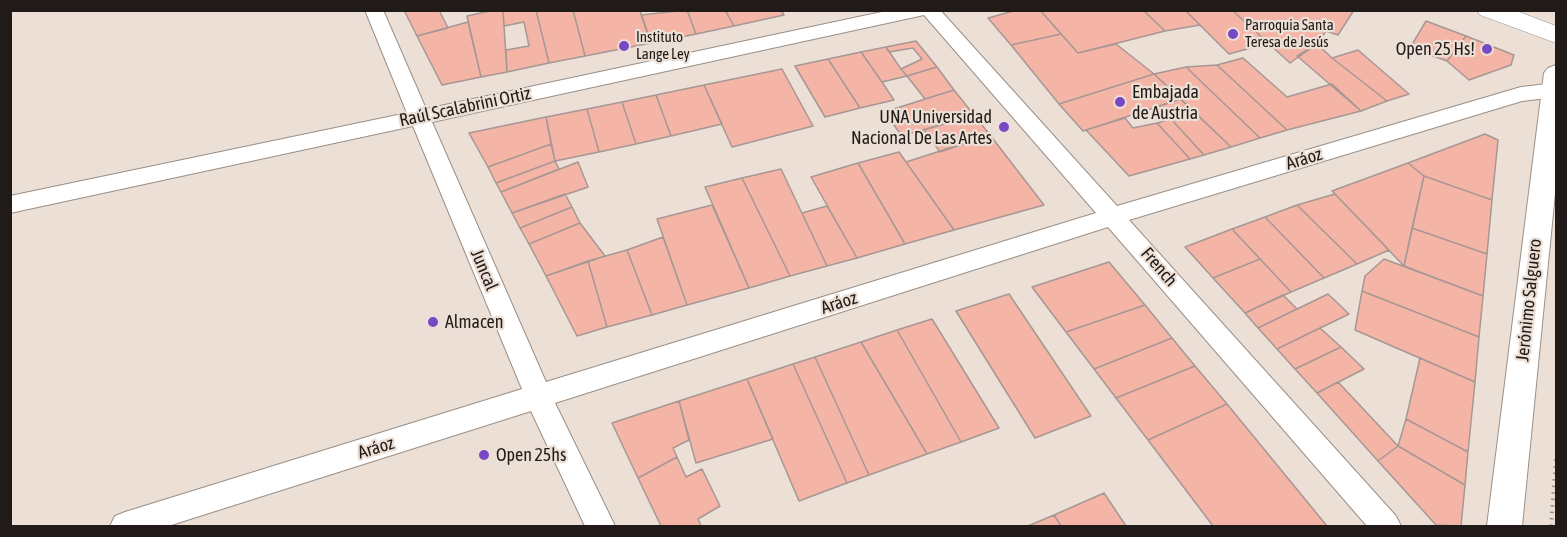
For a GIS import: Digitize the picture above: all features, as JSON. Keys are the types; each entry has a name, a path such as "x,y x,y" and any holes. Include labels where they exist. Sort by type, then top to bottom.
{"main road":[{"path":"1489,10 1557,35"}],"street":[{"name":"Juncal","path":"374,10 539,398 600,526"},
{"name":"Raúl Scalabrini Ortiz","path":"10,205 920,10"},
{"name":"French","path":"930,10 1386,526"},
{"name":"Aráoz","path":"125,526 1114,216 1556,84"},
{"name":"Jerónimo Salguero","path":"1504,526 1556,84"}],"path":[{"path":"1551,526 1557,459"}],"building":[{"path":"404,10 439,10 448,28 417,36"},
{"path":"503,10 507,72 481,77 467,16"},
{"path":"503,10 536,10 549,63 507,72 506,50 529,46 524,22 504,26"},
{"path":"536,10 573,10 585,56 549,63"},
{"path":"573,10 640,10 651,43 585,56"},
{"path":"687,10 696,34 651,43 641,15"},
{"path":"687,10 725,10 734,26 696,34"},
{"path":"725,10 781,10 784,15 734,26"},
{"path":"1017,10 1040,10 1061,34 1011,45 988,18"},
{"path":"1040,10 1143,10 1165,31 1078,53"},
{"path":"1143,10 1185,10 1200,25 1165,31"},
{"name":"Parroquia Santa Teresa de Jesús","path":"1185,10 1232,10 1268,43 1229,54"},
{"path":"1232,10 1354,10 1338,35 1326,31 1317,44 1290,63"},
{"path":"1426,21 1466,36 1447,61 1410,48"},
{"path":"468,22 481,77 442,85 417,36"},
{"path":"1061,34 1078,53 1116,44 1154,74 1059,104 1011,45"},
{"path":"1466,36 1514,55 1511,65 1469,80 1447,61"},
{"path":"916,41 937,67 907,76 901,69 922,59 913,48 889,52 886,47"},
{"path":"1317,44 1387,101 1361,111 1297,56"},
{"path":"886,47 907,76 882,82 861,52"},
{"path":"1358,50 1409,94 1387,101 1332,58"},
{"path":"861,52 894,100 860,108 828,59"},
{"path":"1243,58 1287,97 1332,84 1361,111 1287,130 1217,65"},
{"path":"828,59 860,108 825,117 795,66"},
{"path":"1217,65 1287,130 1260,138 1186,67"},
{"path":"937,67 954,90 925,99 907,76"},
{"path":"1186,67 1260,138 1231,147 1154,74"},
{"path":"782,69 813,126 732,147 704,85"},
{"name":"Embajada de Austria","path":"1154,74 1181,99 1083,131 1059,104"},
{"path":"704,85 722,124 671,136 656,95"},
{"path":"954,90 974,115 902,136 884,112"},
{"path":"656,95 671,136 636,144 622,102"},
{"path":"1181,99 1231,147 1204,155 1159,106"},
{"path":"622,102 636,144 599,152 587,109"},
{"path":"587,109 599,152 555,161 546,117"},
{"path":"974,115 990,135 940,152 924,130"},
{"path":"546,117 551,144 488,167 469,133"},
{"path":"1125,118 1133,128 1157,123 1190,159 1129,176 1086,130"},
{"path":"1171,119 1204,155 1190,159 1157,123"},
{"path":"1485,134 1498,140 1492,200 1424,176 1408,163"},
{"path":"990,135 1044,205 954,230 906,162"},
{"path":"551,144 555,161 496,183 488,167"},
{"path":"899,152 954,230 905,244 858,163"},
{"path":"555,161 559,169 501,192 496,183"},
{"path":"578,162 588,187 512,213 501,192"},
{"path":"858,163 905,244 857,258 811,177"},
{"path":"1408,163 1424,176 1404,266 1332,191"},
{"path":"781,169 827,266 790,276 742,178"},
{"path":"1424,176 1492,200 1487,254 1412,228"},
{"path":"742,178 790,276 749,288 705,187"},
{"path":"565,194 572,207 520,228 512,213"},
{"path":"1335,194 1389,250 1357,264 1297,205"},
{"path":"712,205 749,288 687,305 657,219"},
{"path":"1297,205 1357,264 1324,278 1265,217"},
{"path":"827,206 857,258 827,266 802,213"},
{"path":"572,207 580,223 529,244 520,228"},
{"path":"1265,217 1324,278 1291,292 1232,229"},
{"path":"580,223 605,256 546,276 529,244"},
{"path":"1412,228 1487,254 1483,296 1404,266"},
{"path":"1232,229 1260,259 1213,278 1185,247"},
{"path":"663,237 687,305 652,315 627,250"},
{"path":"627,250 652,315 607,327 588,261"},
{"path":"1260,259 1291,292 1245,313 1213,278"},
{"path":"1384,259 1483,296 1479,337 1362,291 1365,276"},
{"path":"588,261 607,327 577,336 546,276"},
{"path":"1109,262 1145,305 1066,332 1032,287"},
{"path":"1362,291 1479,337 1475,382 1355,330"},
{"path":"1009,294 1091,416 1035,438 956,311"},
{"path":"1328,294 1349,314 1277,349 1258,328"},
{"path":"1283,295 1297,309 1258,328 1245,313"},
{"path":"1145,305 1172,338 1094,369 1066,332"},
{"path":"932,319 999,428 961,442 897,330"},
{"path":"1320,328 1341,347 1295,369 1277,349"},
{"path":"897,330 961,442 927,454 861,342"},
{"path":"1172,338 1195,366 1116,398 1094,369"},
{"path":"861,342 927,454 869,475 815,357"},
{"path":"1341,347 1364,369 1317,393 1295,369"},
{"path":"815,357 869,475 847,483 793,364"},
{"path":"1420,358 1475,382 1468,452 1406,419"},
{"path":"793,364 847,483 799,501 747,379"},
{"path":"1195,366 1227,404 1148,440 1116,398"},
{"path":"747,379 773,439 696,463 679,401"},
{"path":"1338,382 1398,446 1378,461 1317,393"},
{"path":"679,401 689,440 673,448 677,457 638,478 612,423"},
{"path":"1227,404 1327,526 1213,526 1148,440"},
{"path":"1406,419 1468,452 1465,485 1398,446"},
{"path":"1398,446 1465,485 1461,526 1436,525 1378,461"},
{"path":"677,457 686,477 702,469 720,506 698,519 701,526 661,526 638,478"},
{"path":"1104,493 1126,526 1061,526 1054,515"},
{"path":"1054,515 1061,526 1028,526"}],"place":[{"name":"Parroquia Santa Teresa de Jesús","path":"1233,34"},
{"name":"Instituto Lange Ley","path":"624,46"},
{"name":"Open 25 Hs!","path":"1487,49"},
{"name":"Embajada de Austria","path":"1120,102"},
{"name":"UNA Universidad Nacional De Las Artes","path":"1004,127"},
{"name":"Almacen","path":"433,322"},
{"name":"Open 25hs","path":"484,455"}]}
